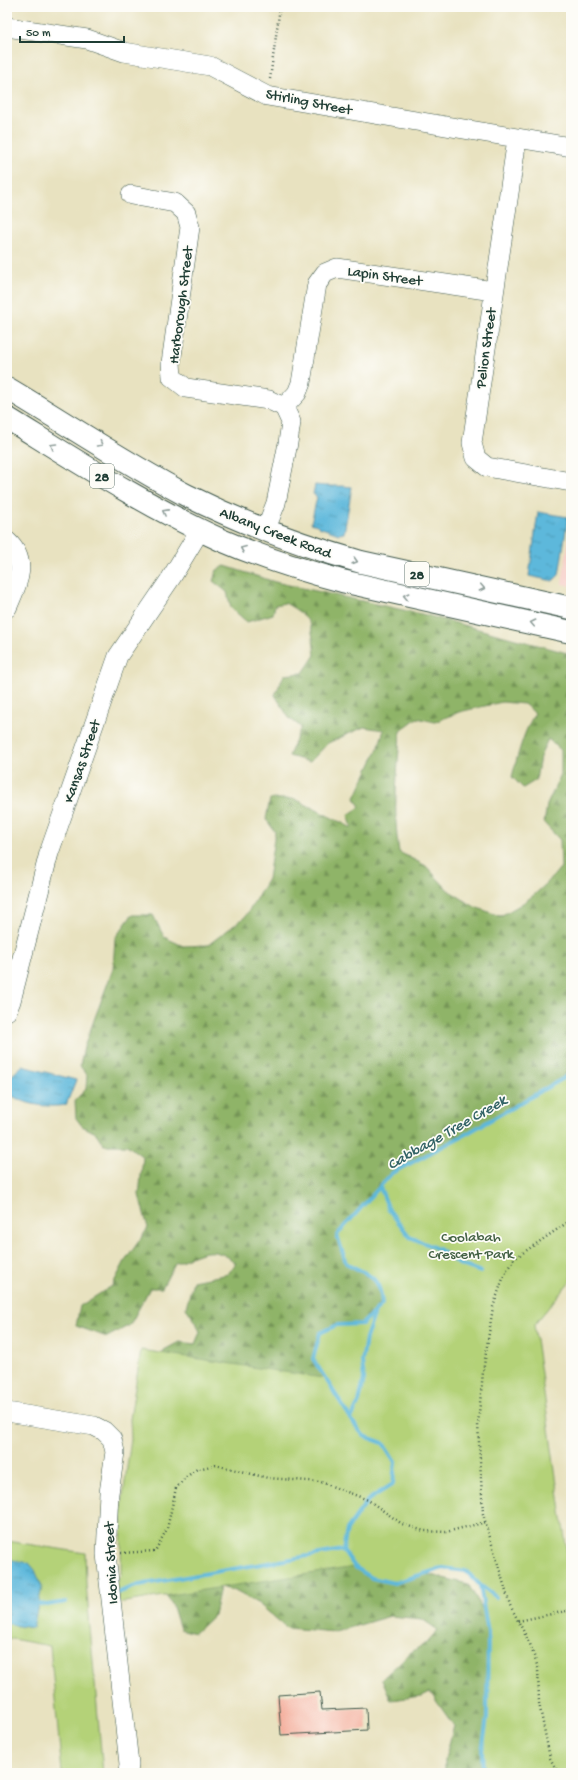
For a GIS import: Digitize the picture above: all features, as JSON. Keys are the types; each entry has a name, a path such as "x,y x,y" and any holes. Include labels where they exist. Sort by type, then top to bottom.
{"main road":[{"name":"Albany Creek Road","path":"7,388 163,482 210,506 265,531 331,554 361,562 571,608"},
{"name":"Albany Creek Road","path":"7,418 132,494 200,530 248,551 342,581 571,632"}],"street":[{"name":"Stirling Street","path":"7,28 87,39 124,52 210,66 267,96 571,147"},
{"name":"Pelion Street","path":"517,139 493,291 472,443 476,458 487,467 571,482"},
{"name":"Harborough Street","path":"131,195 175,203 186,213 190,227 171,363 172,377 186,388 269,400 284,407"},
{"name":"Lapin Street","path":"284,407 297,393 301,383 317,284 325,273 337,268 493,291"},
{"path":"265,531 276,503 288,443 291,422 284,407"},
{"name":"Kansas Street","path":"7,1011 11,1001 49,853 118,656 171,578 200,530"},
{"path":"7,541 14,548 18,556 21,570 18,584 7,608"},
{"name":"Idonia Street","path":"7,1412 94,1426 104,1431 112,1439 115,1452 109,1493 106,1554 129,1764 128,1773"}],"path":[{"path":"267,96 280,7"},
{"path":"558,1773 550,1758 539,1703 538,1668 530,1644 510,1605 483,1514 478,1424 483,1372 493,1307 505,1273 514,1259 571,1220"},
{"path":"106,1554 155,1551 167,1529 176,1488 186,1477 197,1469 216,1465 268,1478 321,1482 368,1500 402,1524 424,1531 446,1532 486,1522"},
{"path":"518,1621 571,1610"}],"shaded area":[{"path":"571,521 571,586 562,584"}],"green space":[{"path":"225,566 275,582 426,615 571,654 571,1151 397,1567 468,1584 499,1637 489,1773 445,1773 445,1759 454,1726 430,1692 422,1696 391,1700 382,1679 410,1653 427,1642 438,1630 422,1619 390,1616 335,1632 287,1628 259,1604 235,1591 220,1587 214,1615 195,1633 180,1629 172,1604 159,1587 160,1366 164,1350 179,1342 195,1344 200,1332 196,1322 186,1308 193,1281 228,1274 236,1263 220,1253 206,1252 175,1263 162,1288 150,1288 130,1325 107,1337 76,1326 80,1306 112,1286 125,1261 148,1228 139,1195 143,1157 127,1145 104,1145 96,1133 82,1126 76,1118 75,1100 86,1089 87,1075 80,1066 84,1047 113,969 115,938 132,915 153,915 164,937 183,946 208,945 245,917 268,879 275,832 266,819 270,799 295,799 352,828 348,815 360,807 355,798 378,748 384,730 364,727 328,743 310,762 289,756 301,727 289,718 275,695 284,675 303,673 315,655 313,636 309,624 301,614 285,603 275,605 273,614 247,622 231,608 227,592 213,581 217,570","holes":["502,702 524,704 535,713 524,736 512,777 523,788 536,780 540,757 548,739 561,750 561,774 547,805 544,823 560,840 561,867 534,895 519,906 500,916 475,907 448,890 426,866 399,852 396,806 400,731 417,718 435,722 459,712"]},
{"name":"Coolabah Crescent Park","path":"571,1074 571,1280 534,1325 571,1580 571,1773 483,1773 482,1751 487,1718 488,1633 480,1585 466,1571 443,1568 394,1583 372,1578 355,1567 118,1603 115,1583 121,1575 122,1503 131,1439 130,1419 141,1350 323,1378 313,1359 320,1333 337,1325 362,1324 382,1304 381,1294 376,1282 367,1274 346,1263 337,1235 392,1173 466,1134"},
{"path":"7,1541 85,1553 86,1583 103,1773 62,1773 50,1646 7,1638"}],"water":[{"path":"315,485 352,487 344,533 339,534 311,523 317,497 313,494"},
{"path":"538,512 568,517 559,575 553,581 529,576"},
{"path":"22,1066 76,1080 66,1105 43,1106 27,1103 7,1092 7,1080"},
{"path":"7,1559 29,1563 35,1570 42,1587 33,1628 7,1623"}],"building":[{"path":"320,1692 322,1710 366,1708 367,1730 281,1735 278,1695"}],"waterway":[{"name":"Cabbage Tree Creek","path":"483,1773 482,1751 487,1718 488,1633 480,1585 466,1571 443,1568 394,1583 372,1578 355,1567 343,1550 347,1529 368,1500 393,1484 395,1462 383,1443 364,1436 355,1425 313,1359 320,1333 337,1325 362,1324 382,1304 381,1294 376,1282 367,1274 346,1263 337,1235 392,1173 466,1134 571,1074"},
{"path":"380,1187 389,1210 410,1237 438,1249 459,1264 481,1272"},
{"path":"351,1419 359,1402 364,1379 362,1362 366,1338 375,1312"},
{"path":"117,1593 139,1585 343,1550"},
{"path":"480,1585 496,1597"},
{"path":"39,1604 47,1605 66,1602"}]}
